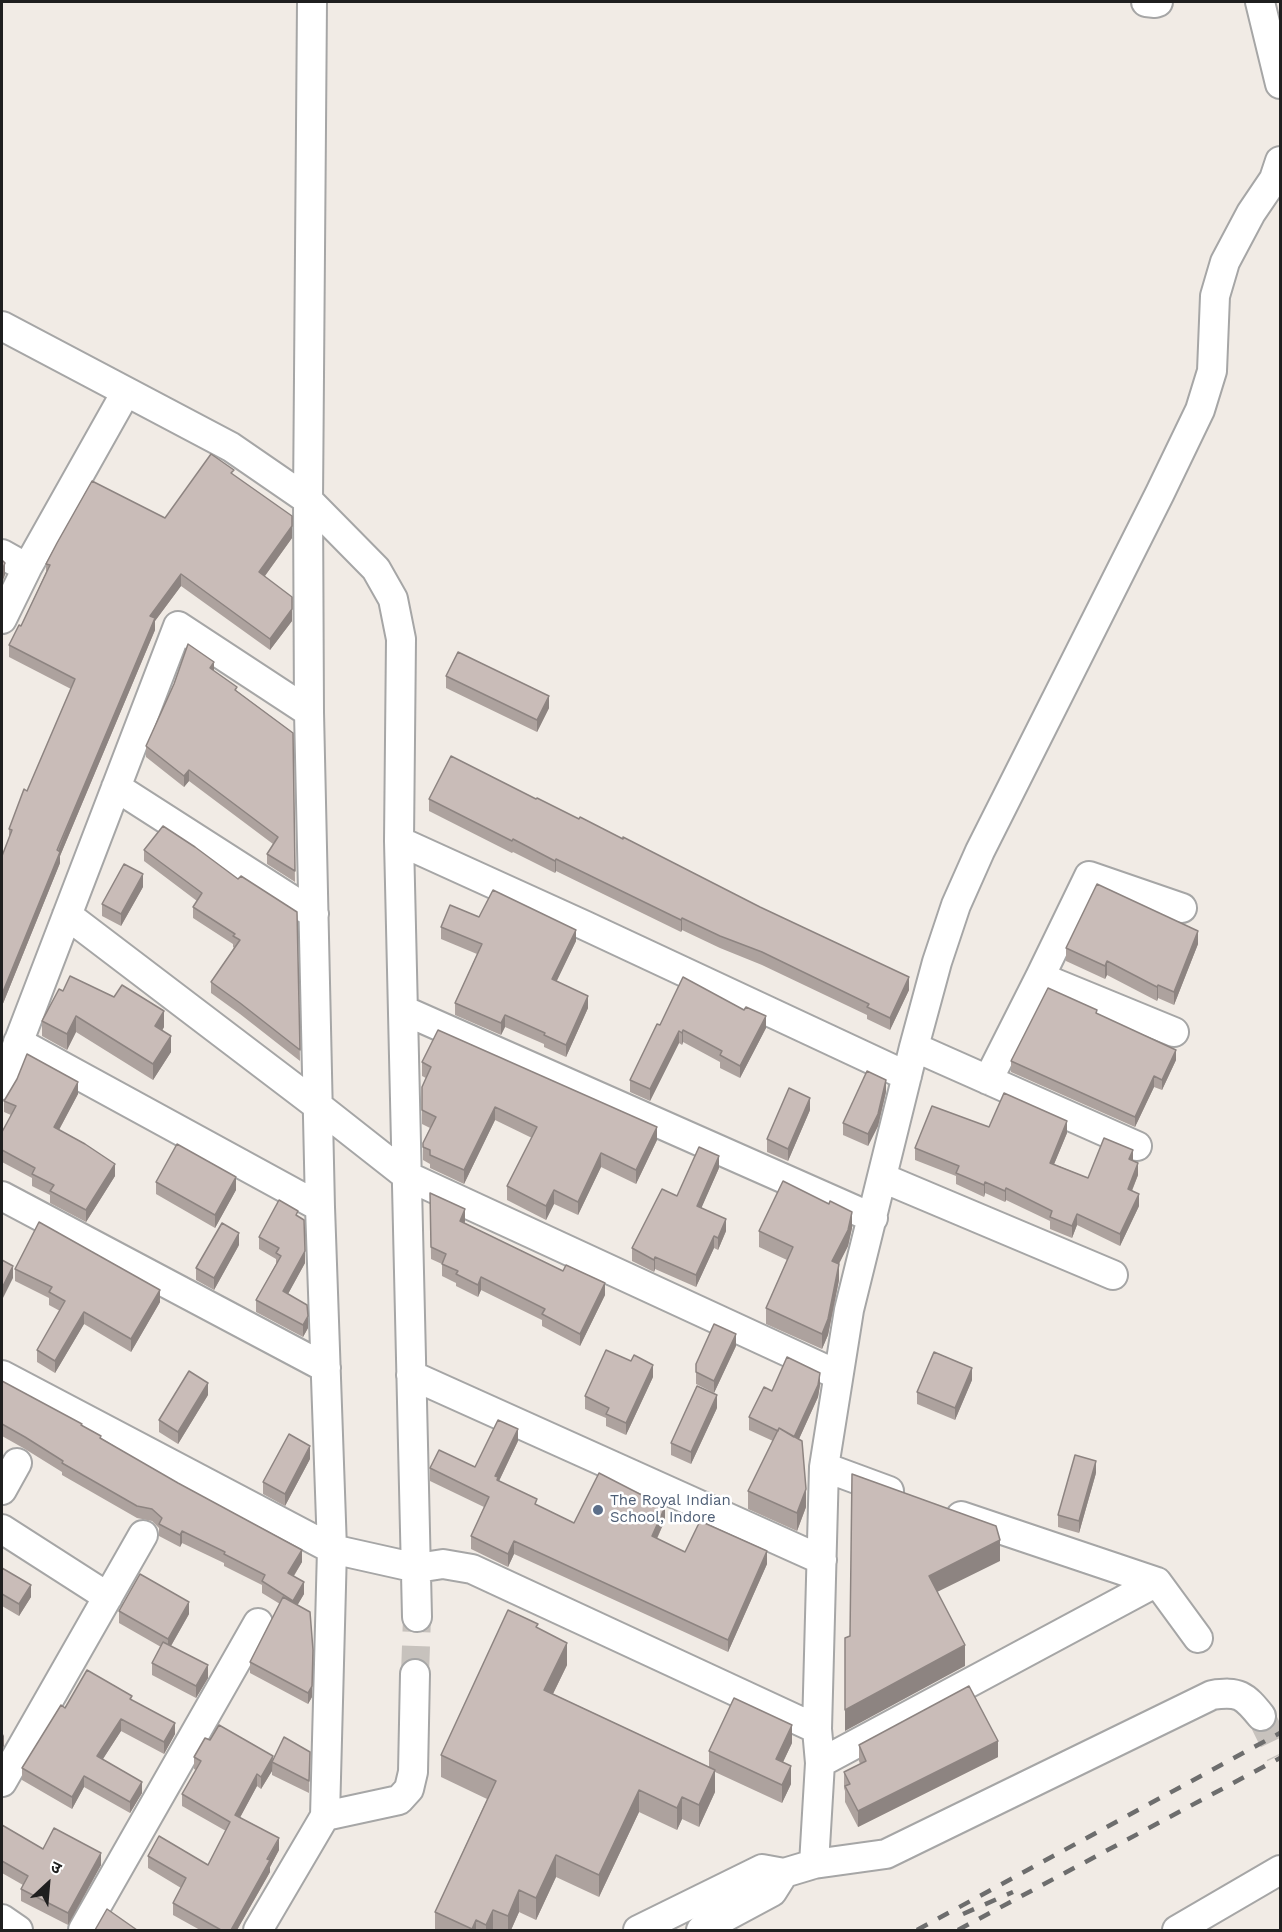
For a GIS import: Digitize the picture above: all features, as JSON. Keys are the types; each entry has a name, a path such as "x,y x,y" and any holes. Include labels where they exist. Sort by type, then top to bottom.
{"street":[{"path":"258,1930 324,1816 332,1549 320,1207 309,712 308,500 312,2"},
{"path":"1146,2 1158,2"},
{"path":"1270,10 1281,84"},
{"path":"814,1864 820,1763 817,1729 824,1467 849,1310 937,962 956,905 980,851 1200,410 1212,371 1215,296 1225,262 1251,213 1274,179 1281,161"},
{"path":"2,326 231,447 308,500 376,569 393,599 401,639 399,841 417,1617"},
{"path":"2,619 27,568 126,392"},
{"path":"2,554 27,568"},
{"path":"2,1085 178,626 309,712"},
{"path":"116,787 314,914"},
{"path":"399,841 907,1076"},
{"path":"988,1080 1089,876 1182,908"},
{"path":"67,915 407,1176 838,1375"},
{"path":"1040,977 1174,1032"},
{"path":"403,1010 873,1218"},
{"path":"18,1042 320,1207"},
{"path":"914,1047 1137,1146"},
{"path":"883,1178 1113,1275"},
{"path":"2,1196 326,1368"},
{"path":"2,1375 332,1549 417,1568 443,1564 472,1569 817,1729"},
{"path":"411,1375 822,1560"},
{"path":"2,1490 17,1463"},
{"path":"824,1467 1157,1582 1198,1638"},
{"path":"2,1529 108,1597"},
{"path":"2,1782 143,1535"},
{"path":"820,1763 1157,1582"},
{"path":"83,1930 258,1623"},
{"path":"324,1816 399,1800 409,1789 413,1772 416,1674"},
{"path":"638,1930 762,1869 784,1873 814,1864 886,1854 1212,1695 1230,1692 1239,1695 1247,1699 1261,1716"},
{"path":"1177,1930 1281,1870"},
{"path":"701,1930 772,1892 784,1873"},
{"path":"2,1919 18,1930"}],"building":[{"path":"211,454 234,470 231,473 292,516 292,526 259,572 292,597 292,609 270,639 181,574 150,616 155,618 57,850 60,852 2,994 2,856 24,789 27,791 75,679 9,645 19,625 21,626 50,565 46,564 92,481 165,518"},
{"path":"188,644 214,662 210,668 237,687 235,690 293,733 295,871 267,854 278,837 189,770 184,776 146,746 174,684"},
{"path":"458,652 549,696 537,720 446,676"},
{"path":"451,756 909,977 890,1018 867,1007 869,1004 762,952 682,918 681,920 556,859 555,861 513,839 512,841 429,799"},
{"path":"163,826 238,879 241,876 297,912 300,1050 211,982 240,940 233,936 235,934 193,907 202,893 144,850"},
{"path":"124,864 143,874 121,914 102,904"},
{"path":"1097,884 1198,931 1174,992 1158,985 1157,987 1107,961 1105,966 1066,948"},
{"path":"493,890 576,930 552,979 588,996 566,1045 505,1015 501,1023 455,1003 482,944 441,927 450,905 479,917"},
{"path":"70,976 114,997 122,985 164,1011 155,1026 171,1036 153,1064 76,1016 67,1034 42,1021 59,989 63,991"},
{"path":"683,977 744,1010 746,1007 766,1016 740,1066 720,1055 722,1051 683,1030 682,1033 679,1031 650,1089 630,1080"},
{"path":"1048,988 1176,1050 1162,1080 1154,1076 1135,1117 1011,1061"},
{"path":"438,1030 657,1127 636,1170 601,1153 578,1202 554,1190 546,1206 507,1186 537,1127 495,1107 464,1170 430,1155 430,1150 423,1147 423,1143 436,1117 422,1110 422,1087 431,1067 422,1062"},
{"path":"27,1054 78,1082 54,1127 115,1164 86,1210 50,1191 54,1185 32,1174 35,1168 2,1150 2,1132 16,1106 4,1101 17,1079"},
{"path":"867,1071 886,1080 878,1114 868,1134 843,1123"},
{"path":"789,1088 810,1098 788,1149 767,1139"},
{"path":"1004,1093 1067,1121 1050,1163 1088,1178 1104,1138 1133,1150 1129,1159 1138,1163 1128,1189 1139,1194 1120,1234 1077,1214 1072,1226 1050,1217 1052,1211 1006,1188 1005,1191 985,1182 984,1185 956,1173 959,1166 915,1148 932,1106 989,1127"},
{"path":"177,1144 236,1177 215,1215 156,1182"},
{"path":"699,1147 719,1156 697,1206 726,1219 718,1238 714,1236 696,1275 655,1257 654,1260 632,1248 662,1189 677,1196"},
{"path":"783,1181 829,1204 830,1201 852,1212 848,1230 832,1261 839,1264 828,1319 822,1334 766,1308 793,1247 759,1231"},
{"path":"430,1193 465,1209 460,1221 563,1271 566,1265 605,1283 580,1334 542,1314 545,1309 481,1277 478,1285 456,1274 458,1271 442,1264 446,1254 431,1247"},
{"path":"279,1200 298,1211 296,1215 304,1220 305,1251 283,1291 307,1305 308,1316 303,1325 256,1300 281,1256 276,1253 279,1248 259,1237"},
{"path":"39,1222 160,1290 131,1339 84,1312 55,1361 37,1350 65,1301 49,1292 52,1287 15,1269"},
{"path":"222,1223 239,1233 214,1278 196,1268"},
{"path":"2,1260 13,1266 2,1288"},
{"path":"714,1324 736,1334 714,1381 696,1372 696,1364"},
{"path":"606,1350 631,1361 634,1355 653,1365 626,1423 606,1414 609,1408 585,1396"},
{"path":"934,1352 972,1368 955,1408 917,1392"},
{"path":"787,1357 820,1373 818,1385 794,1437 779,1428 778,1431 749,1417 764,1387 772,1391"},
{"path":"189,1371 208,1383 178,1432 159,1420"},
{"path":"2,1381 82,1424 101,1436 100,1438 178,1483 302,1550 288,1573 304,1582 293,1601 262,1581 265,1575 182,1531 180,1535 159,1524 162,1518 152,1509 137,1506 62,1463 63,1461 2,1424"},
{"path":"697,1386 717,1395 691,1452 671,1443"},
{"path":"498,1420 518,1429 495,1476 498,1477 497,1480 537,1499 535,1504 574,1523 599,1473 665,1507 652,1536 685,1552 700,1521 767,1551 728,1640 514,1541 508,1554 471,1536 489,1497 430,1468 439,1450 475,1467"},
{"path":"779,1428 802,1441 806,1489 797,1513 748,1491"},
{"path":"289,1434 310,1446 285,1494 263,1482"},
{"path":"1075,1455 1096,1461 1079,1521 1058,1515"},
{"path":"852,1474 996,1526 1000,1540 929,1576 965,1645 845,1710 845,1638 850,1636"},
{"path":"2,1568 31,1585 19,1604 2,1594"},
{"path":"140,1574 189,1602 168,1639 119,1611"},
{"path":"283,1597 310,1612 313,1650 312,1686 308,1693 250,1662"},
{"path":"508,1610 538,1624 536,1627 567,1643 544,1690 715,1770 699,1805 682,1797 677,1808 639,1790 599,1875 556,1855 536,1898 519,1890 508,1916 493,1910 486,1925 476,1920 472,1929 435,1912 496,1781 441,1755"},
{"path":"163,1642 208,1665 196,1686 152,1663"},
{"path":"87,1670 132,1696 130,1699 175,1723 164,1742 121,1719 97,1756 142,1782 130,1802 84,1776 72,1797 22,1768 61,1705 65,1708"},
{"path":"969,1686 998,1741 858,1811 845,1786 850,1784 844,1772 866,1761 859,1745"},
{"path":"734,1698 792,1725 776,1759 791,1766 782,1785 709,1751"},
{"path":"219,1725 273,1756 261,1777 257,1774 235,1815 279,1838 267,1859 270,1860 231,1930 221,1930 173,1903 186,1878 148,1856 159,1836 208,1865 230,1822 182,1794 201,1761 194,1757 205,1738 210,1740"},
{"path":"284,1737 310,1752 309,1781 272,1762"},
{"path":"2,1825 43,1849 54,1828 101,1853 68,1913 21,1889 28,1876 2,1861"},
{"path":"107,1909 137,1930 95,1930"}],"tunnel":[{"path":"415,1674 417,1617"},
{"path":"1261,1716 1280,1755"}],"railway":[{"path":"917,1930 1280,1733"},
{"path":"958,1930 1280,1758"},
{"path":"963,1914 1013,1892"}],"place":[{"name":"The Royal Indian School, Indore","path":"598,1510"}]}
